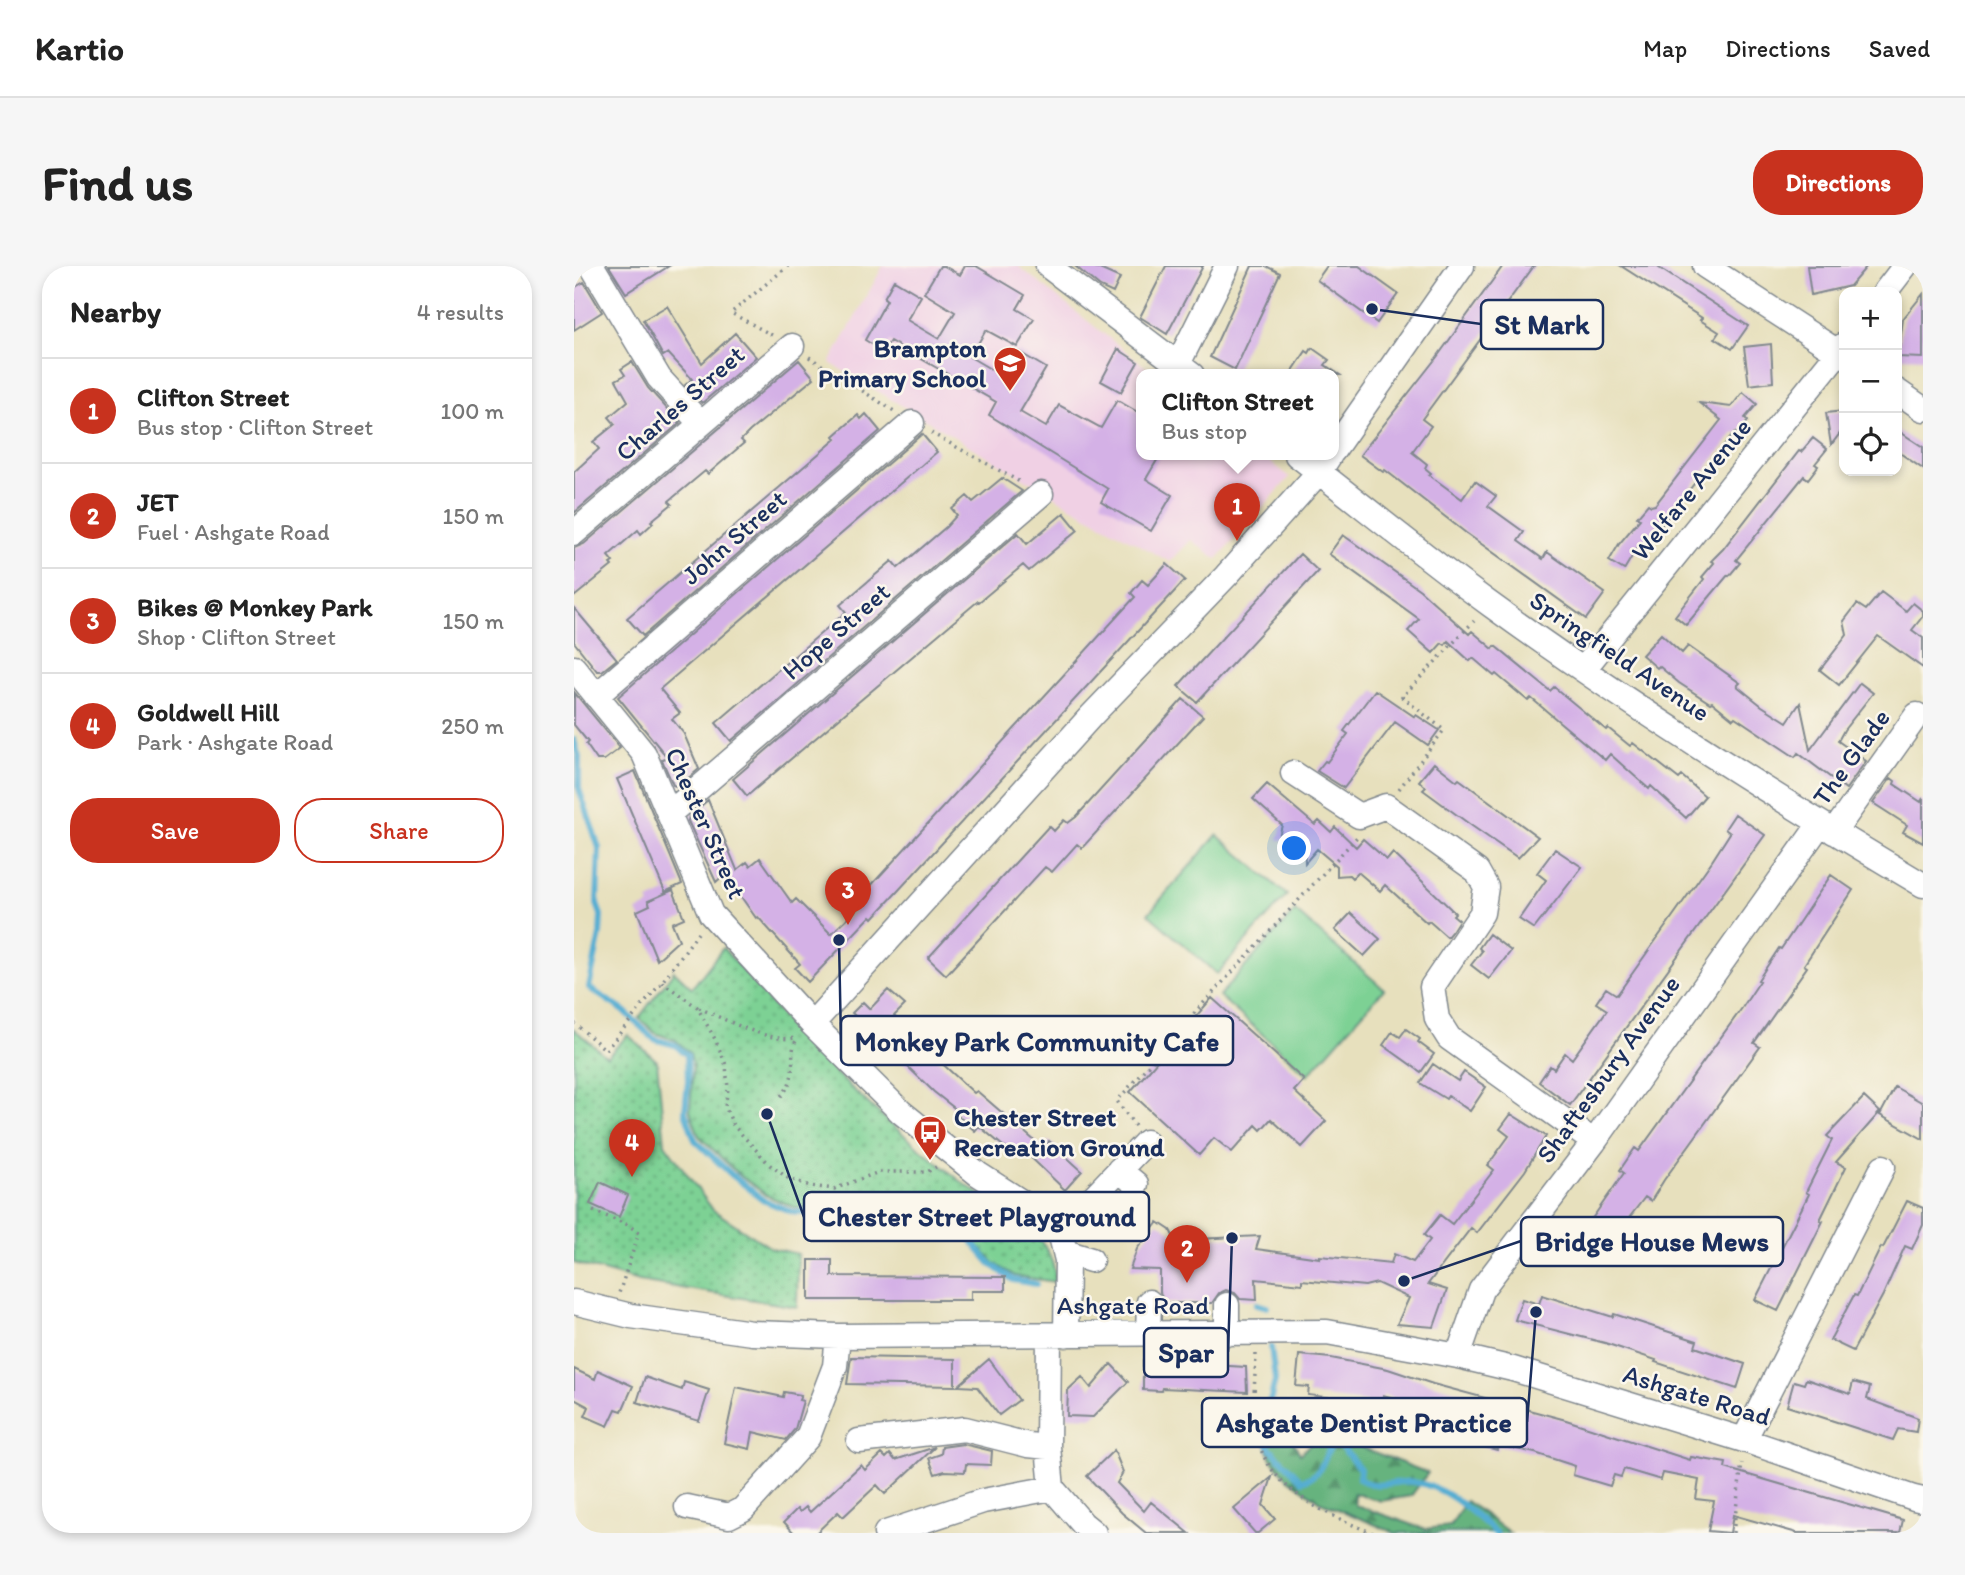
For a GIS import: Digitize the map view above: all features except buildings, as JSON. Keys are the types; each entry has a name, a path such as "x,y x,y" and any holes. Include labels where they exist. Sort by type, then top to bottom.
{"street":[{"path":"592,266 659,378 701,424"},
{"path":"1048,266 1184,369"},
{"path":"1185,369 1227,266"},
{"path":"1339,441 1462,266"},
{"path":"1705,266 1840,350"},
{"path":"1889,287 1905,266"},
{"name":"Charles Street","path":"574,533 792,346"},
{"name":"Welfare Avenue","path":"1583,670 1839,355"},
{"path":"1902,394 1923,409"},
{"name":"John Street","path":"596,696 912,423"},
{"path":"812,1024 1092,715 1226,576 1324,463"},
{"name":"Springfield Avenue","path":"1324,463 1490,604 1583,670 1827,828 1923,885"},
{"name":"Hope Street","path":"670,813 1041,494"},
{"name":"Chester Street","path":"574,668 644,754 711,914 812,1024 901,1112 1063,1242 1091,1260"},
{"name":"The Glade","path":"1827,828 1917,715"},
{"path":"1293,773 1359,817 1386,806 1477,871 1486,887 1482,913 1432,987 1437,1019 1448,1038 1594,1142"},
{"name":"Shaftesbury Avenue","path":"1458,1356 1481,1290 1827,828"},
{"path":"1094,1533 1052,1488 1048,1447 1057,1335 1068,1260 1063,1242 1128,1177 1146,1142"},
{"path":"1744,1440 1883,1167"},
{"name":"Ashgate Road","path":"574,1302 613,1312 752,1334 838,1336 1327,1332 1513,1369 1744,1440 1923,1500"},
{"path":"1148,1334 1149,1302"},
{"path":"1227,1305 1227,1334"},
{"path":"687,1507 729,1516 743,1509 808,1437 835,1366 838,1336"},
{"path":"859,1441 965,1429 1028,1445 1048,1447"},
{"path":"886,1533 983,1502 1052,1488"}],"path":[{"path":"788,266 732,313 792,346"},
{"path":"1386,806 1444,730 1402,696 1490,604"},
{"path":"1146,1142 1117,1101 1185,1023 1358,837"},
{"path":"574,1023 606,1050 662,982 711,914"},
{"path":"662,982 697,1007 768,1035 788,1039 800,1036 795,1042 793,1075 788,1089 781,1096"},
{"path":"697,1007 726,1065 728,1089 725,1106 733,1125 770,1165 788,1178 810,1186 834,1189 879,1172 927,1172 942,1164 951,1151"},
{"path":"593,1211 628,1225 639,1233 613,1312"},
{"path":"1256,1334 1255,1404 1258,1439 1266,1461 1279,1480 1318,1509 1373,1533"},
{"path":"1733,1533 1744,1440"}],"shaded area":[{"name":"Brampton Primary School","path":"883,266 1018,266 1148,369 1136,369 1136,460 1268,460 1290,477 1217,559 1191,540 1170,562 1082,513 830,363"}],"green space":[{"path":"1217,835 1287,895 1217,974 1148,914"},
{"path":"1295,911 1384,989 1308,1075 1219,996"},
{"path":"723,948 790,1025 858,1094 962,1182 1035,1233 1052,1263 1056,1282 1015,1276 994,1263 975,1242 969,1219 958,1199 940,1191 853,1207 794,1207 768,1196 739,1175 699,1136 690,1111 693,1067 690,1053 675,1040 655,1033 639,1018 674,971 692,988"},
{"path":"574,1029 607,1057 628,1035 657,1061 665,1144 713,1210 771,1248 798,1254 797,1307 639,1281 574,1263"},
{"path":"1261,1414 1280,1416 1300,1454 1322,1432 1428,1473 1411,1496 1381,1501 1354,1493 1355,1505 1425,1529 1450,1526 1466,1501 1510,1533 1395,1533 1321,1502 1286,1477 1271,1459 1264,1439"}],"waterway":[{"path":"574,740 579,757 579,789 599,848 597,904 601,915 600,934 589,988 624,1011 654,1039 675,1045 687,1055 685,1112 695,1140 733,1176 765,1201 793,1212 854,1212 939,1194 955,1202 966,1220 973,1243 991,1264 1013,1280 1036,1284"},
{"path":"1257,1304 1267,1307"},
{"path":"1271,1347 1275,1380 1271,1398 1263,1412 1269,1447 1302,1481 1316,1474 1334,1442 1341,1446 1360,1469 1359,1479 1380,1485 1406,1482 1425,1484 1458,1501 1496,1533"}],"place":[{"name":"St Mark","path":"1372,309"},
{"name":"Brampton Primary School","path":"1010,393"},
{"name":"Clifton Street","path":"1237,541"},
{"name":"Bikes @ Monkey Park","path":"848,925"},
{"name":"Monkey Park Community Cafe","path":"839,940"},
{"name":"Chester Street Playground","path":"767,1114"},
{"name":"Chester Street Recreation Ground","path":"930,1162"},
{"name":"Goldwell Hill","path":"632,1177"},
{"name":"Spar","path":"1232,1238"},
{"name":"Bridge House Mews","path":"1404,1281"},
{"name":"JET","path":"1187,1283"},
{"name":"Ashgate Dentist Practice","path":"1536,1312"}]}
